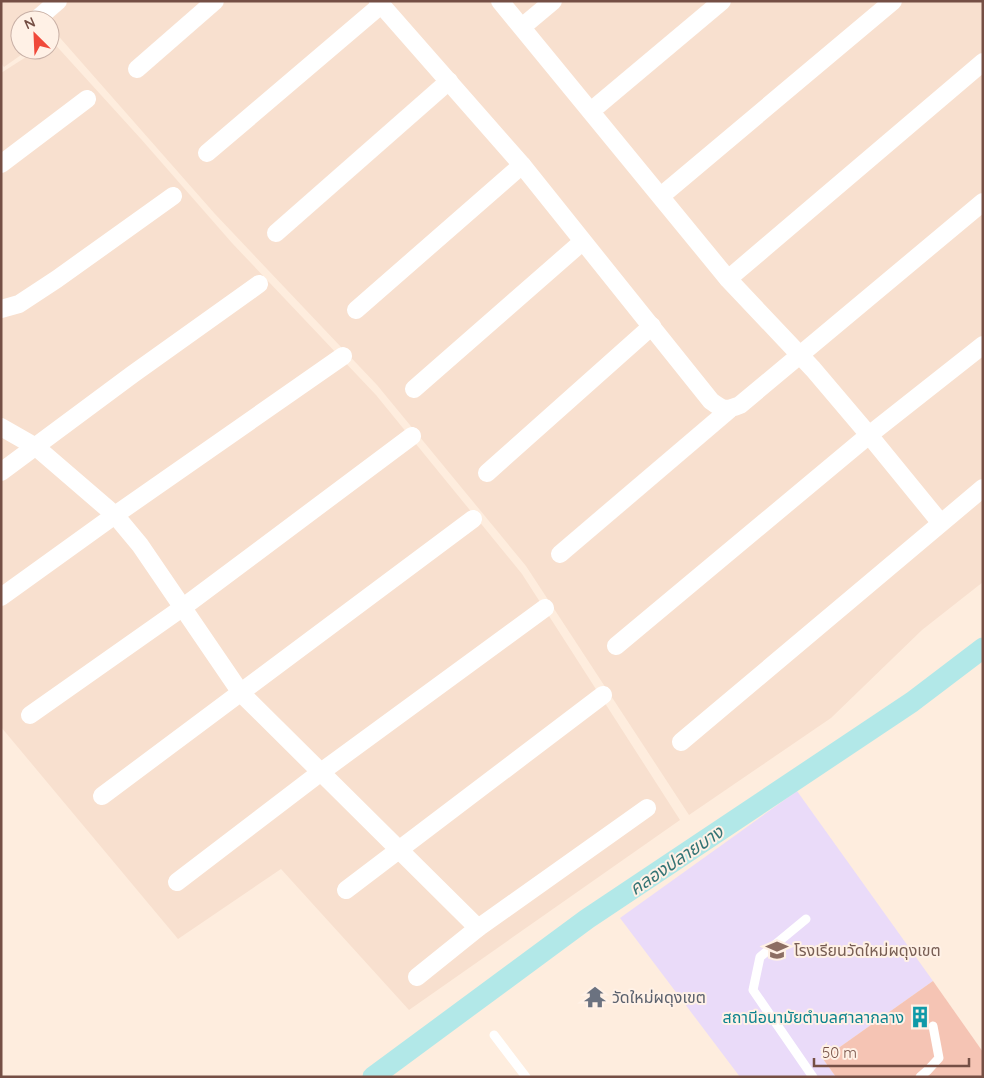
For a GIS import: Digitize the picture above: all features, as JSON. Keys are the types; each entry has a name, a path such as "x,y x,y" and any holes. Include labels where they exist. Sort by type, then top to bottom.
{"street":[{"path":"48,10 58,1"},
{"path":"138,69 215,1"},
{"path":"500,1 728,278 800,354 940,522"},
{"path":"522,27 553,1"},
{"path":"591,111 722,1"},
{"path":"661,196 893,1"},
{"path":"207,154 380,3 450,80 522,165 582,242 711,400 722,409 729,410"},
{"path":"728,278 983,62"},
{"path":"276,233 450,80"},
{"path":"1,164 87,99"},
{"path":"356,310 522,165"},
{"path":"1,309 19,304 173,196"},
{"path":"560,554 729,410 740,405 983,202"},
{"path":"414,389 582,242"},
{"path":"1,472 259,284"},
{"path":"487,473 652,326"},
{"path":"616,646 869,435 983,344"},
{"path":"1,597 343,356"},
{"path":"1,427 36,447 115,515 140,545 241,693 478,928"},
{"path":"30,715 182,608 412,436"},
{"path":"681,742 940,522 983,488"},
{"path":"102,796 473,519"},
{"path":"177,882 321,772 545,608"},
{"path":"346,890 603,695"},
{"path":"417,977 478,928 647,808"}],"lane":[{"path":"806,919 760,957 753,990 813,1077"},
{"path":"920,1077 939,1058 933,1026"},
{"path":"494,1035 526,1077"}],"shaded area":[{"path":"1,1 983,1 983,582 922,630 831,718 689,815 526,566 377,385 215,214 60,38 60,10 10,10 10,60 14,60 4,67 1,63"},
{"path":"60,50 232,243 376,395 522,574 680,820 409,1010 281,869 178,939 1,727 1,73 21,60 60,60"},
{"name":"โรงเรียนวัดใหม่ผดุงเขต","path":"797,791 933,981 823,1059 836,1077 740,1077 620,918"}],"building":[{"name":"สถานีอนามัยตำบลศาลากลาง","path":"933,981 983,1052 983,1077 836,1077 823,1059"}],"waterway":[{"name":"คลองปลายบาง","path":"373,1077 587,919 912,702 983,648"}],"place":[{"name":"โรงเรียนวัดใหม่ผดุงเขต","path":"777,950"},
{"name":"วัดใหม่ผดุงเขต","path":"595,997"},
{"name":"สถานีอนามัยตำบลศาลากลาง","path":"920,1017"}]}
